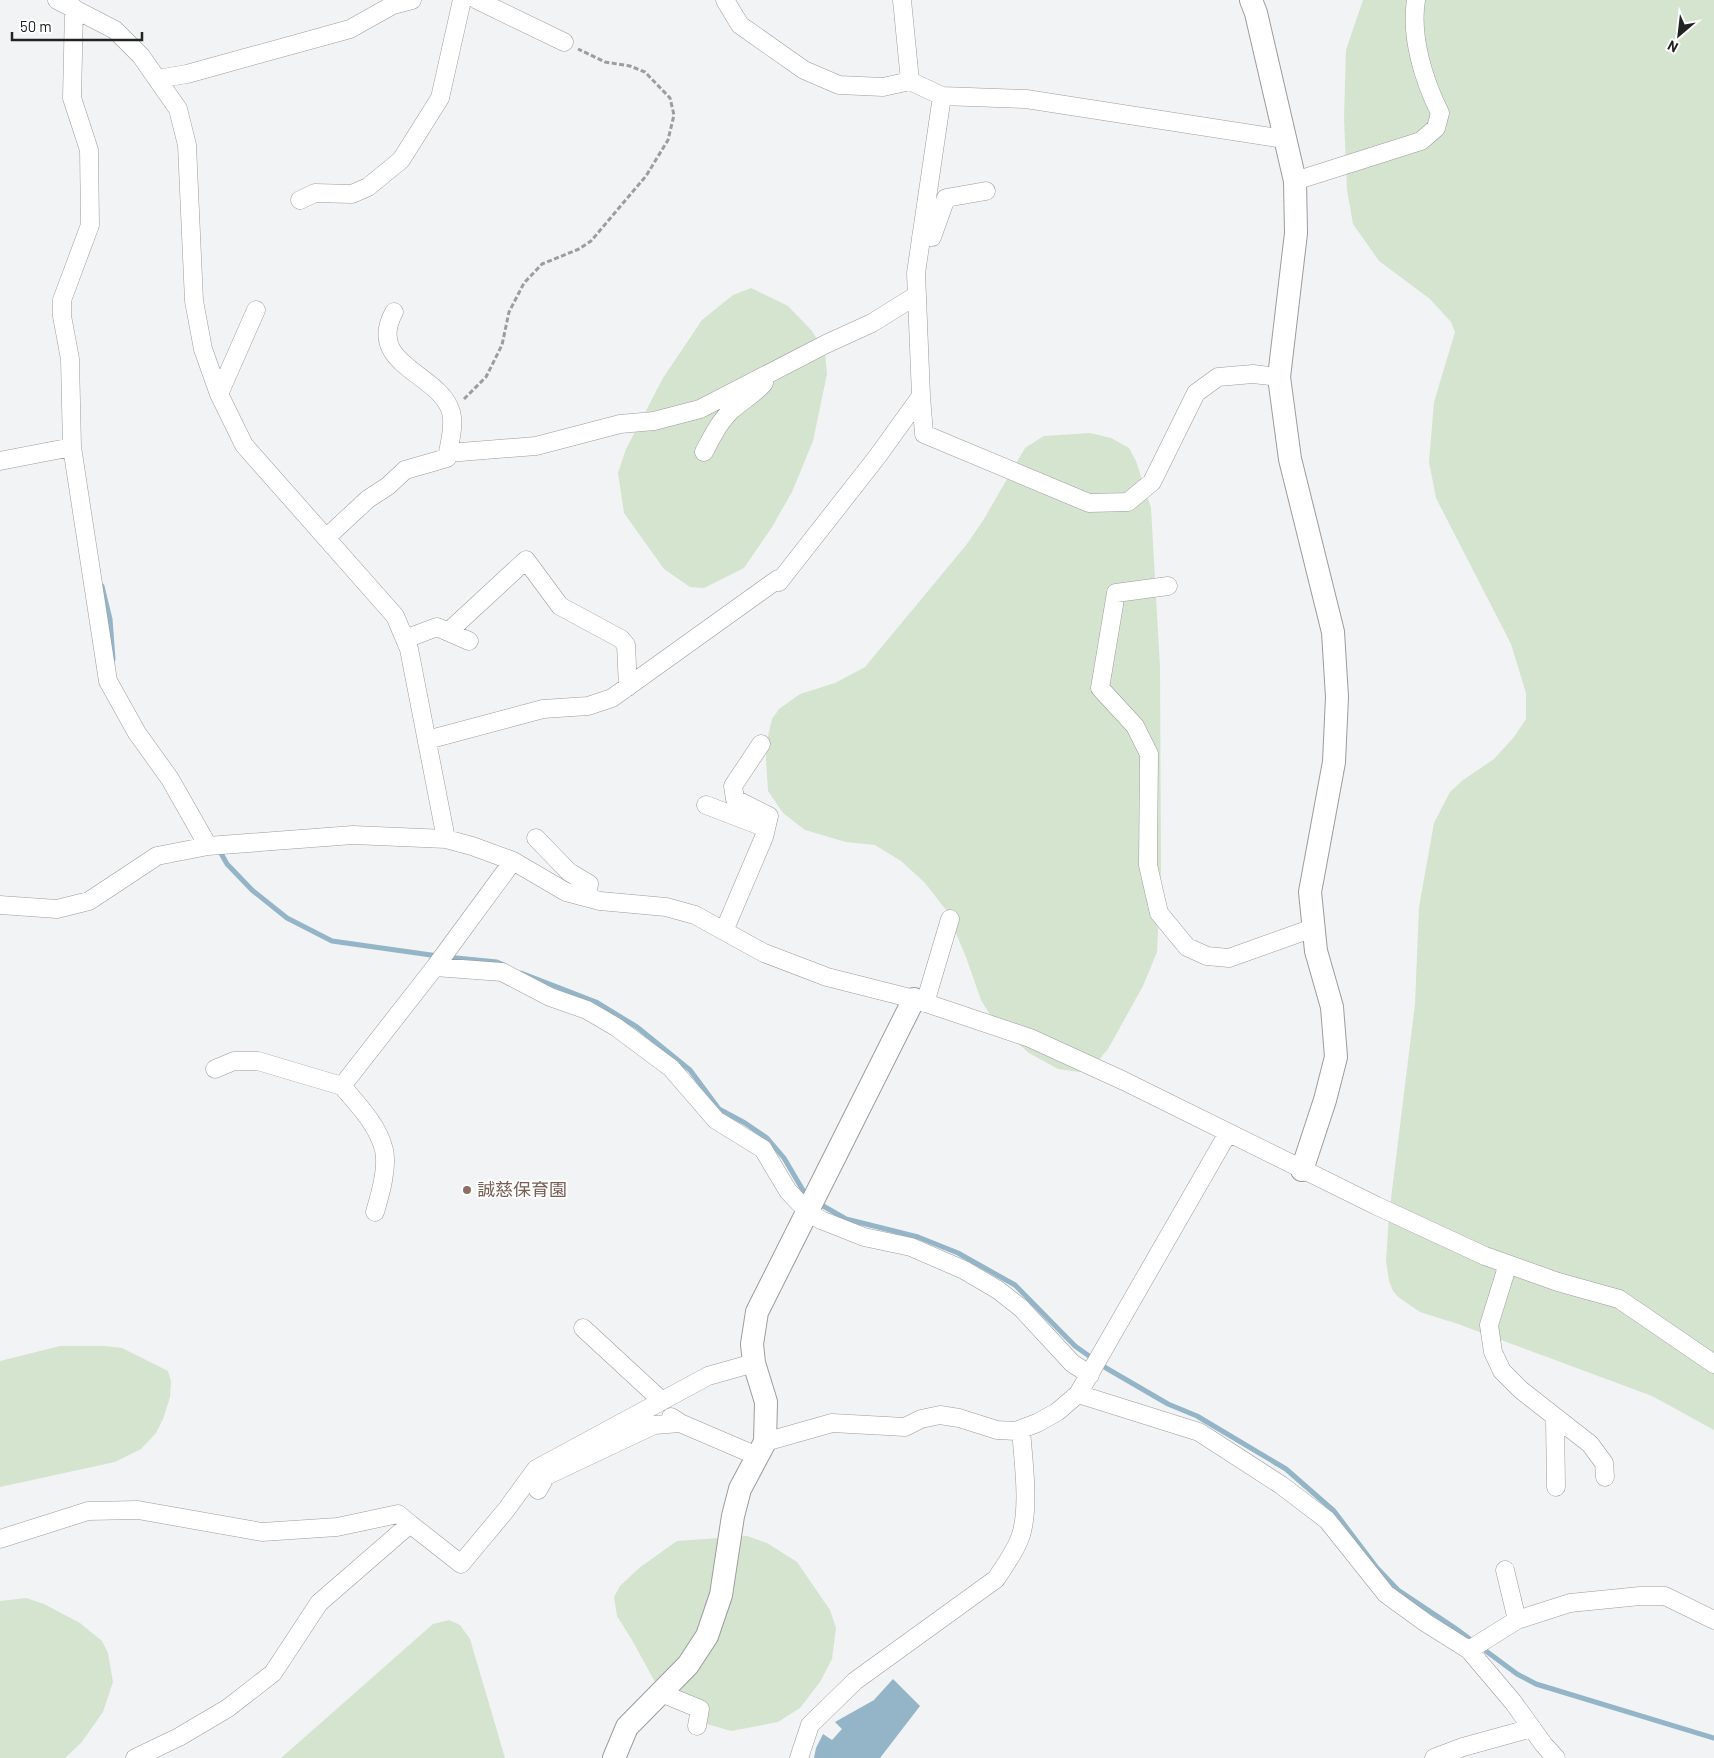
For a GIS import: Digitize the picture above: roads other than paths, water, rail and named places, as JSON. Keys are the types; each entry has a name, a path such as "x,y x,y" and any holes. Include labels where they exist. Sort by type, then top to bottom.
{"street":[{"path":"58,0 115,30 141,56 178,110 187,146 194,301 203,349 219,394 244,445 395,616 409,649 446,839"},
{"path":"157,79 187,74 350,29 393,5 412,0"},
{"path":"300,200 315,193 352,194 368,187 401,160 440,98 462,0"},
{"path":"477,0 564,42"},
{"path":"725,0 740,24 804,70 839,85 883,87 910,80 942,96 1026,99 1284,139"},
{"path":"902,0 910,80"},
{"path":"1251,0 1256,13 1295,181 1296,233 1279,377 1290,459 1333,632 1338,698 1334,762 1310,892 1316,951 1332,1007 1336,1058 1325,1100 1302,1170"},
{"path":"1295,181 1421,141 1436,128 1440,113 1429,90 1417,44 1416,0"},
{"path":"74,8 72,98 89,150 90,225 62,300 62,316 70,359 72,447 108,681 137,733 170,779 208,846"},
{"path":"942,96 916,273 924,434 1089,502 1128,502 1152,482 1196,393 1218,377 1253,374 1279,377"},
{"path":"921,237 932,237 946,198 986,191"},
{"path":"448,453 536,446 620,424 654,421 700,409 826,344 872,323 916,294"},
{"path":"219,394 256,310"},
{"path":"326,538 368,498 388,486 405,470 447,458 452,424 451,411 441,396 392,353 387,334 389,321 394,312"},
{"path":"704,452 717,429 732,410 760,388 774,371"},
{"path":"427,740 543,709 588,706 612,698 778,578 779,582 877,457 921,396"},
{"path":"0,461 72,447"},
{"path":"448,632 526,560 560,606 621,639 626,645 628,687"},
{"path":"1168,586 1116,593 1100,688 1135,726 1149,754 1148,865 1159,913 1187,947 1207,956 1229,958 1313,928"},
{"path":"404,639 437,627 469,641"},
{"path":"724,931 766,828 769,816 735,799 734,786 761,744"},
{"path":"706,805 766,828"},
{"path":"0,905 57,909 88,901 157,856 208,846 353,834 446,839 513,861 566,892 600,901 666,906 695,915 764,952 827,977 920,1001 1030,1038 1124,1081 1302,1170 1485,1256 1558,1282 1619,1299 1714,1364"},
{"path":"536,838 569,872 589,884 587,898"},
{"path":"342,1086 448,950 513,861"},
{"path":"614,1758 627,1727 688,1665 707,1636 721,1596 732,1516 740,1489 761,1449 766,1402 754,1363 752,1344 757,1312 920,1001 950,919"},
{"path":"435,967 502,972 550,997 588,1010 616,1027 671,1068 716,1120 763,1149 788,1191 808,1212 821,1220 864,1237 911,1248 964,1270 998,1290 1021,1308 1072,1363 1090,1376"},
{"path":"215,1069 234,1060 258,1061 342,1086 373,1124 385,1151 383,1184 375,1212"},
{"path":"538,1490 546,1476 654,1425 680,1423 761,1449 832,1423 905,1427 921,1419 940,1415 958,1418 997,1430 1016,1431 1037,1423 1057,1412 1078,1394 1090,1376 1228,1133"},
{"path":"1508,1264 1489,1325 1493,1352 1502,1371 1521,1390 1590,1444 1604,1464 1605,1477"},
{"path":"583,1328 680,1423"},
{"path":"0,1539 88,1512 118,1510 138,1510 262,1532 337,1527 398,1514 461,1564 506,1510 536,1469 708,1376 754,1363"},
{"path":"1078,1394 1199,1432 1281,1485 1326,1520 1386,1594 1426,1623 1470,1650 1556,1758"},
{"path":"1555,1417 1556,1487"},
{"path":"798,1758 810,1725 855,1681 996,1579 1010,1558 1021,1535 1026,1508 1021,1429"},
{"path":"135,1758 179,1737 228,1708 273,1673 319,1604 410,1524"},
{"path":"1505,1570 1517,1620"},
{"path":"1470,1650 1517,1620 1570,1603 1665,1596 1714,1620"},
{"path":"661,1693 700,1709 697,1726"},
{"path":"1434,1758 1463,1747 1532,1728"}],"water":[{"path":"893,1679 920,1706 880,1758 814,1758 816,1748 823,1734 832,1740 842,1729 835,1722 874,1700"}],"waterway":[{"path":"102,586 110,619 113,659"},
{"path":"218,848 227,864 252,890 287,918 332,941 438,956"},
{"path":"446,957 497,962 504,965"},
{"path":"521,973 596,1002 637,1027 690,1070 719,1109 767,1138 784,1158 804,1192 809,1196"},
{"path":"818,1203 846,1219 918,1237 958,1253 1015,1285 1075,1346 1106,1368 1168,1404 1197,1416 1286,1469 1334,1511 1377,1568 1398,1590 1455,1628 1517,1674 1536,1684 1714,1738"}],"place":[{"name":"誠慈保育園","path":"467,1190"}]}
